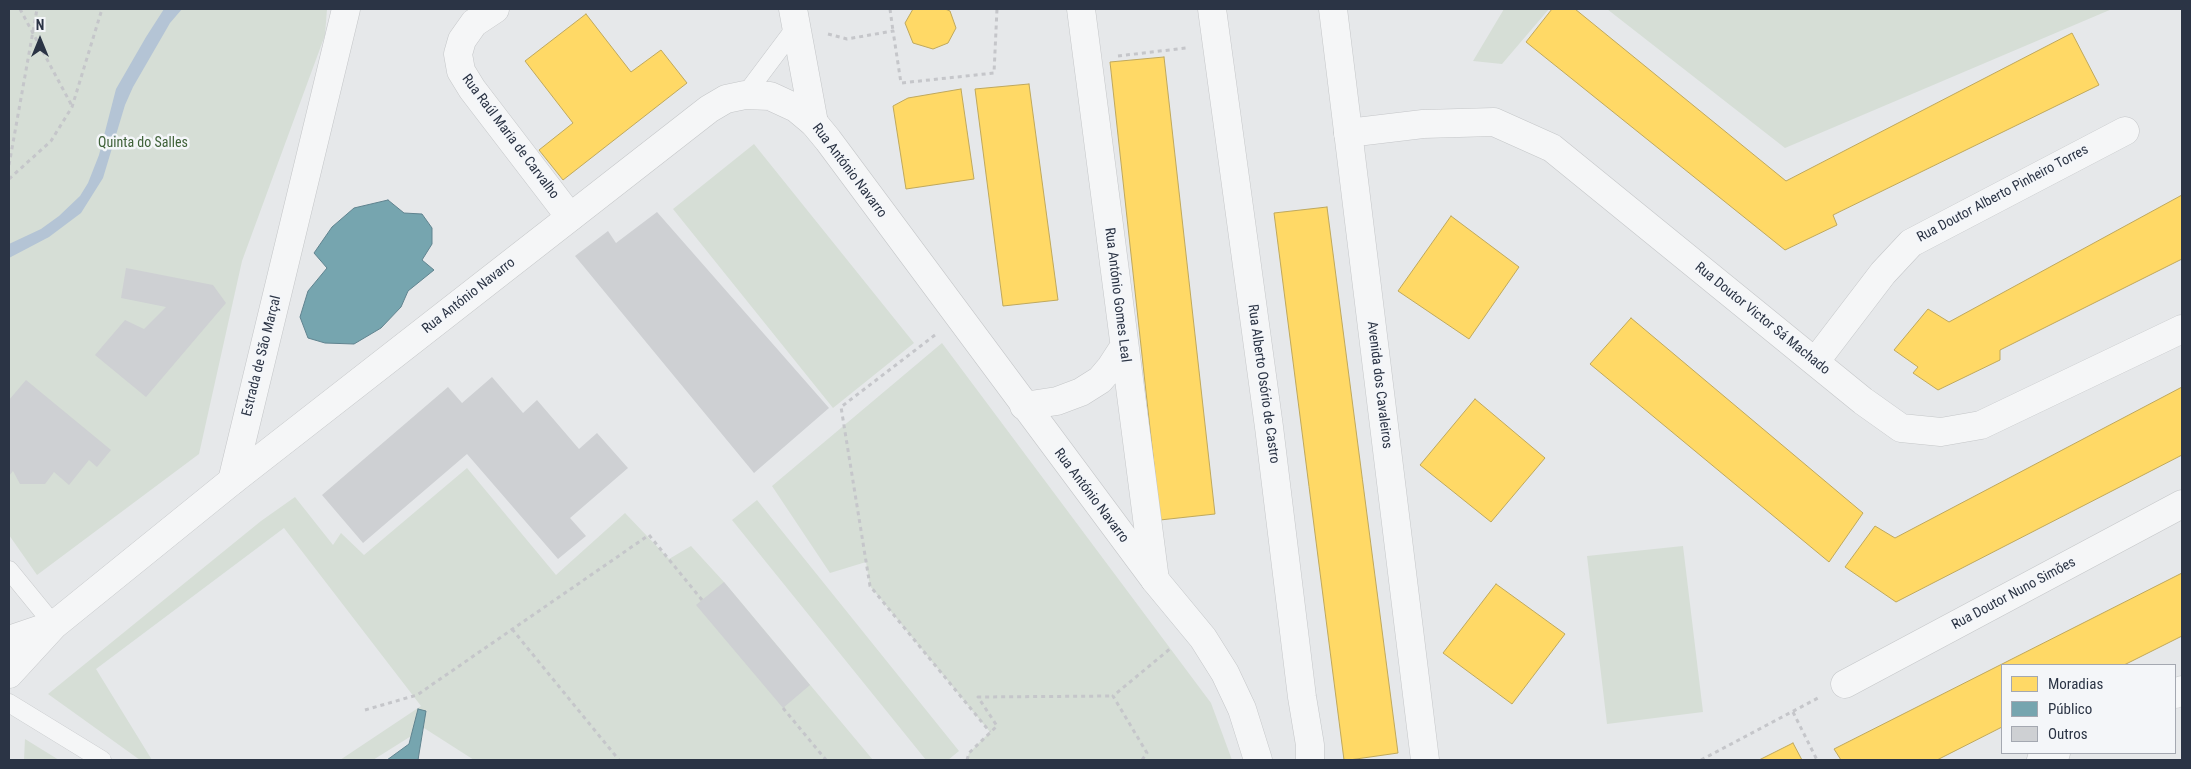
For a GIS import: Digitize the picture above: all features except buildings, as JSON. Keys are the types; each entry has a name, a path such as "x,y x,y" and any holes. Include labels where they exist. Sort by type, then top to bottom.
{"street":[{"name":"Estrada de São Marçal","path":"232,481 346,9"},
{"name":"Rua Raúl Maria de Carvalho","path":"495,9 474,23 462,40 458,54 461,71 472,89 570,217"},
{"name":"Rua António Gomes Leal","path":"1082,9 1155,580"},
{"name":"Rua Alberto Osório de Castro","path":"1212,9 1269,427 1302,697 1310,745 1310,760"},
{"name":"Avenida dos Cavaleiros","path":"1333,9 1425,760"},
{"path":"794,18 814,123"},
{"name":"Rua António Navarro","path":"232,481 709,109 726,99 745,95 770,96 796,108 814,123 1024,406 1155,580 1194,628 1226,673 1242,709 1258,760"},
{"name":"Rua Doutor Victor Sá Machado","path":"1348,133 1423,124 1494,122 1552,148 1863,401 1901,428 1941,432 1982,425 2182,329"},
{"name":"Rua Doutor Alberto Pinheiro Torres","path":"1815,362 1889,266 1911,243 2125,131"},
{"path":"1024,406 1057,401 1081,392 1100,380 1124,347"},
{"path":"9,674 54,625 232,481"},
{"name":"Rua Doutor Nuno Simões","path":"1845,684 2182,504"},
{"path":"9,640 54,625"},
{"path":"2041,760 2054,754"}],"lane":[{"path":"745,95 794,18"},
{"path":"9,570 54,625"},
{"path":"9,702 102,760"}],"path":[{"path":"20,9 72,107"},
{"path":"9,165 37,9"},
{"path":"9,179 51,140 72,107 102,9"},
{"path":"890,9 901,83 994,73 997,9"},
{"path":"794,18 847,39 893,31"},
{"path":"1088,60 1217,44"},
{"path":"958,317 841,407 870,586 990,732"},
{"path":"365,710 417,695 649,535 702,600"},
{"path":"967,760 969,754 997,726 978,697 1113,696 1194,628"},
{"path":"512,629 619,760"},
{"path":"1701,760 1845,684"},
{"path":"1113,696 1147,753 1142,760"},
{"path":"783,708 826,760"},
{"path":"1793,712 1817,760"}],"green space":[{"name":"Quinta do Salles","path":"9,9 327,9 325,35 242,261 199,454 37,575 9,535"},
{"path":"1504,9 1549,9 1502,64 1473,61"},
{"path":"1607,9 2112,9 1785,148"},
{"path":"754,144 914,343 833,408 673,209"},
{"path":"942,343 1211,703 1232,760 967,760 969,753 990,732 870,586 866,562 830,573 772,486"},
{"path":"467,468 556,575 625,513 669,559 691,546 724,582 873,760 474,760 424,728 373,760 340,760 421,706 284,528 96,669 152,760 140,760 48,694 261,521 295,497 333,545 341,533 364,555"},
{"path":"757,500 959,751 948,760 926,760 732,520"},
{"path":"1683,546 1703,712 1607,724 1587,556"},
{"path":"25,739 59,760 24,760"}],"water":[{"path":"164,9 182,9 170,23 133,87 125,105 103,178 81,213 49,237 9,258 9,244 41,229 59,216 80,196 88,183 99,155 116,89"}]}
